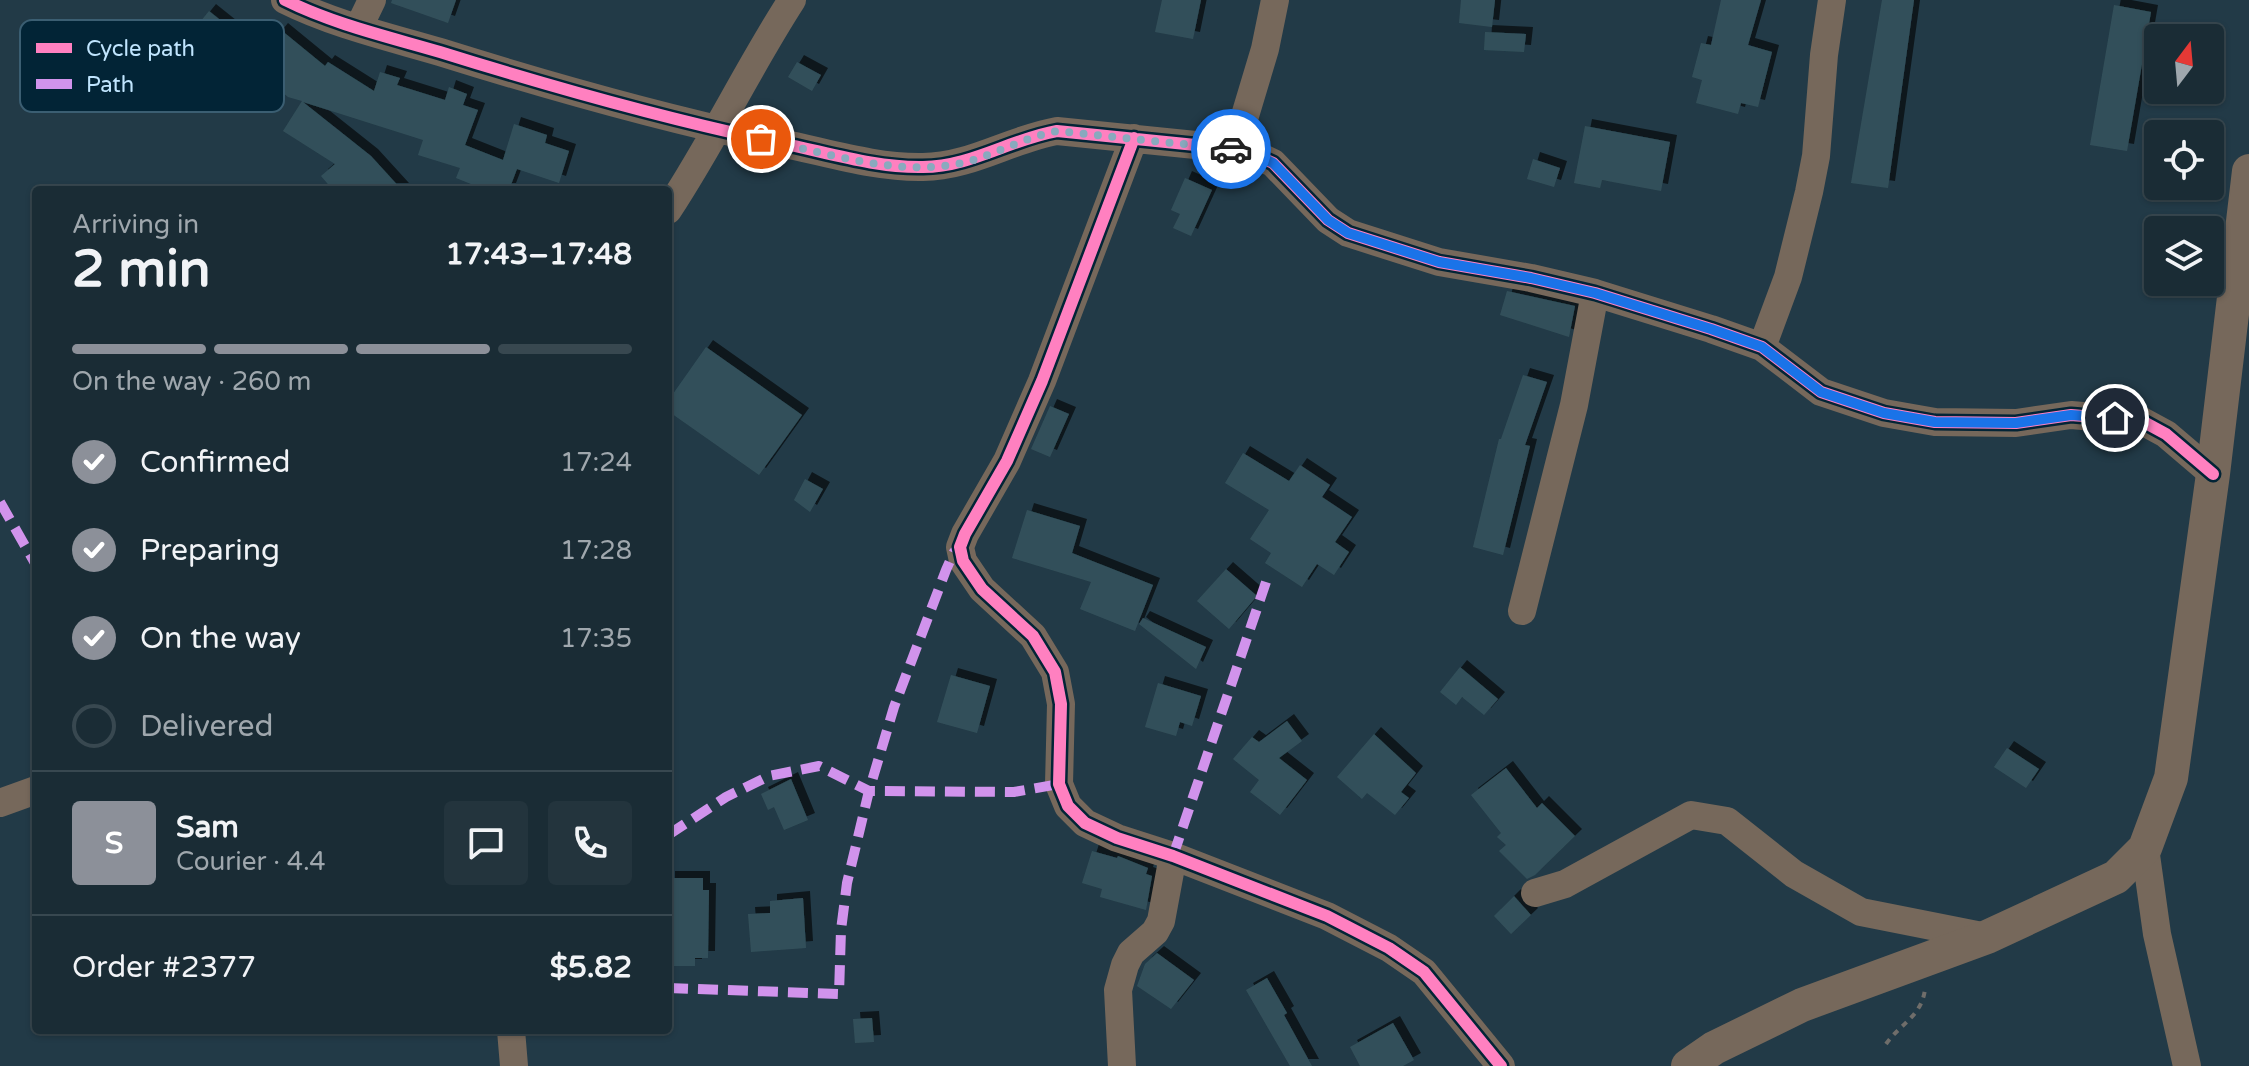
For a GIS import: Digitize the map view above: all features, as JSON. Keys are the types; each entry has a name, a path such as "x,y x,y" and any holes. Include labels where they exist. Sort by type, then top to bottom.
{"street":[{"path":"285,0 359,27 630,108 717,130 873,162 922,167 959,164 1057,131 1235,149 1273,163 1328,220 1348,233 1439,262 1595,293 1762,347 1821,392 1884,413 1935,422 2016,423 2071,415 2142,421 2166,434 2213,474"},
{"path":"359,27 372,0"},
{"path":"672,203 792,0"},
{"path":"1235,149 1265,49 1275,0"},
{"path":"1762,347 1788,277 1811,180 1832,0"},
{"path":"1134,138 1042,381 1007,461 965,534 960,547 963,561 982,589 1033,636 1055,672 1061,704 1059,784 1068,806 1085,823 1117,838 1173,856 1327,916 1389,948 1424,972 1501,1066"},
{"path":"1688,1066 1714,1048 1802,1005 1987,937 2116,877 2145,848 2171,778 2245,243 2249,171"},
{"path":"1522,611 1574,405 1595,293"},
{"path":"0,803 32,791"},
{"path":"1535,893 1565,884 1691,815 1708,816 1727,821 1794,874 1861,912 1987,937"},
{"path":"2145,848 2159,947 2179,1043 2187,1066"},
{"path":"1122,1066 1120,978 1131,953 1155,932 1161,921 1173,856"},
{"path":"511,1034 514,1066"}],"path":[{"path":"1886,1044 1921,1006 1925,990 1923,963"}],"building":[{"path":"392,0 456,0 448,23 391,3"},
{"path":"1162,0 1201,0 1193,39 1155,32"},
{"path":"1461,0 1495,0 1492,27 1459,23"},
{"path":"1721,0 1761,0 1748,45 1772,52 1758,107 1741,103 1738,114 1696,103 1702,80 1692,77 1701,43 1711,45"},
{"path":"1882,0 1914,0 1888,188 1851,183"},
{"path":"2114,5 2151,12 2149,24 2144,24 2144,53 2127,151 2090,145"},
{"path":"209,11 220,20 202,20"},
{"path":"284,32 325,66 328,62 374,91 380,72 400,78 397,85 445,100 449,87 467,94 463,105 478,110 465,145 503,160 514,124 547,135 545,143 569,151 559,183 517,169 511,186 476,186 456,178 460,168 418,155 423,140 303,102 371,156 398,186 330,186 321,176 335,164 283,131 302,101 284,94"},
{"path":"1485,32 1526,34 1524,52 1484,50"},
{"path":"797,62 821,75 812,91 788,77"},
{"path":"1585,126 1670,142 1661,191 1602,180 1600,188 1574,183"},
{"path":"1533,159 1560,168 1554,187 1527,179"},
{"path":"1185,178 1212,190 1191,236 1173,228 1180,214 1171,210"},
{"path":"1507,291 1575,306 1569,337 1500,315"},
{"path":"706,347 802,415 759,475 672,414 672,395"},
{"path":"1523,375 1547,382 1525,445 1530,446 1503,555 1473,547 1499,439"},
{"path":"1050,406 1069,414 1050,457 1031,449"},
{"path":"1243,453 1289,481 1300,465 1330,485 1322,497 1352,517 1335,542 1349,552 1334,575 1317,564 1302,587 1265,563 1271,553 1250,539 1269,510 1225,483"},
{"path":"805,479 823,489 810,512 794,500"},
{"path":"1027,510 1080,526 1072,553 1153,585 1135,631 1080,609 1091,582 1012,558"},
{"path":"1226,569 1257,596 1229,629 1197,601"},
{"path":"1143,618 1206,647 1196,669 1139,624"},
{"path":"1460,667 1498,699 1484,715 1462,697 1456,705 1440,692"},
{"path":"951,675 990,686 977,733 937,722"},
{"path":"1158,683 1201,696 1192,726 1180,722 1176,736 1145,727"},
{"path":"1287,721 1302,741 1279,758 1307,780 1280,815 1250,792 1259,780 1233,759 1252,737 1259,742"},
{"path":"1374,734 1416,773 1401,792 1409,798 1395,815 1367,793 1362,799 1337,777"},
{"path":"2007,748 2039,769 2026,788 1994,767"},
{"path":"1506,768 1537,808 1542,803 1575,836 1527,879 1499,851 1506,845 1497,837 1501,833 1471,795"},
{"path":"791,779 808,820 784,830 774,807 768,810 761,794"},
{"path":"1092,851 1118,856 1148,868 1146,874 1152,876 1146,910 1100,897 1102,889 1082,883"},
{"path":"672,878 703,878 703,890 709,890 708,958 695,958 695,966 672,966"},
{"path":"1514,896 1531,915 1511,934 1494,916"},
{"path":"803,898 806,948 751,952 748,914 770,913 770,901"},
{"path":"1157,953 1194,980 1171,1009 1137,986 1145,964"},
{"path":"1267,978 1312,1066 1290,1066 1246,990"},
{"path":"872,1018 874,1042 855,1043 853,1019"},
{"path":"1393,1023 1414,1060 1403,1066 1360,1066 1350,1047"}],"marked path":[{"path":"0,502 32,558"},
{"path":"672,988 839,994 841,930 847,883 869,791 894,707 946,570 954,552 960,547"},
{"path":"1173,856 1266,582"},
{"path":"672,832 726,797 769,776 819,766 869,791 1014,792 1059,784"}],"cycle path":[{"path":"285,0 361,29 566,90 694,124 869,162 905,167 940,166 1057,131 1235,149 1273,163 1328,220 1348,233 1439,262 1595,293 1711,329 1762,347 1821,392 1884,413 1935,422 2016,423 2071,415 2142,421 2166,434 2213,474"},
{"path":"1134,138 1042,381 1007,461 965,534 960,547 963,561 982,589 1033,636 1055,672 1061,704 1059,784 1068,806 1085,823 1117,838 1173,856 1327,916 1389,948 1424,972 1501,1066"}],"way so far":[{"path":"761,139 873,162 922,167 959,164 1057,131 1231,149"}],"route":[{"path":"1231,149 1273,163 1328,220 1348,233 1439,262 1595,293 1711,329 1762,347 1821,392 1884,413 1935,422 2016,423 2071,415 2115,418"}]}
